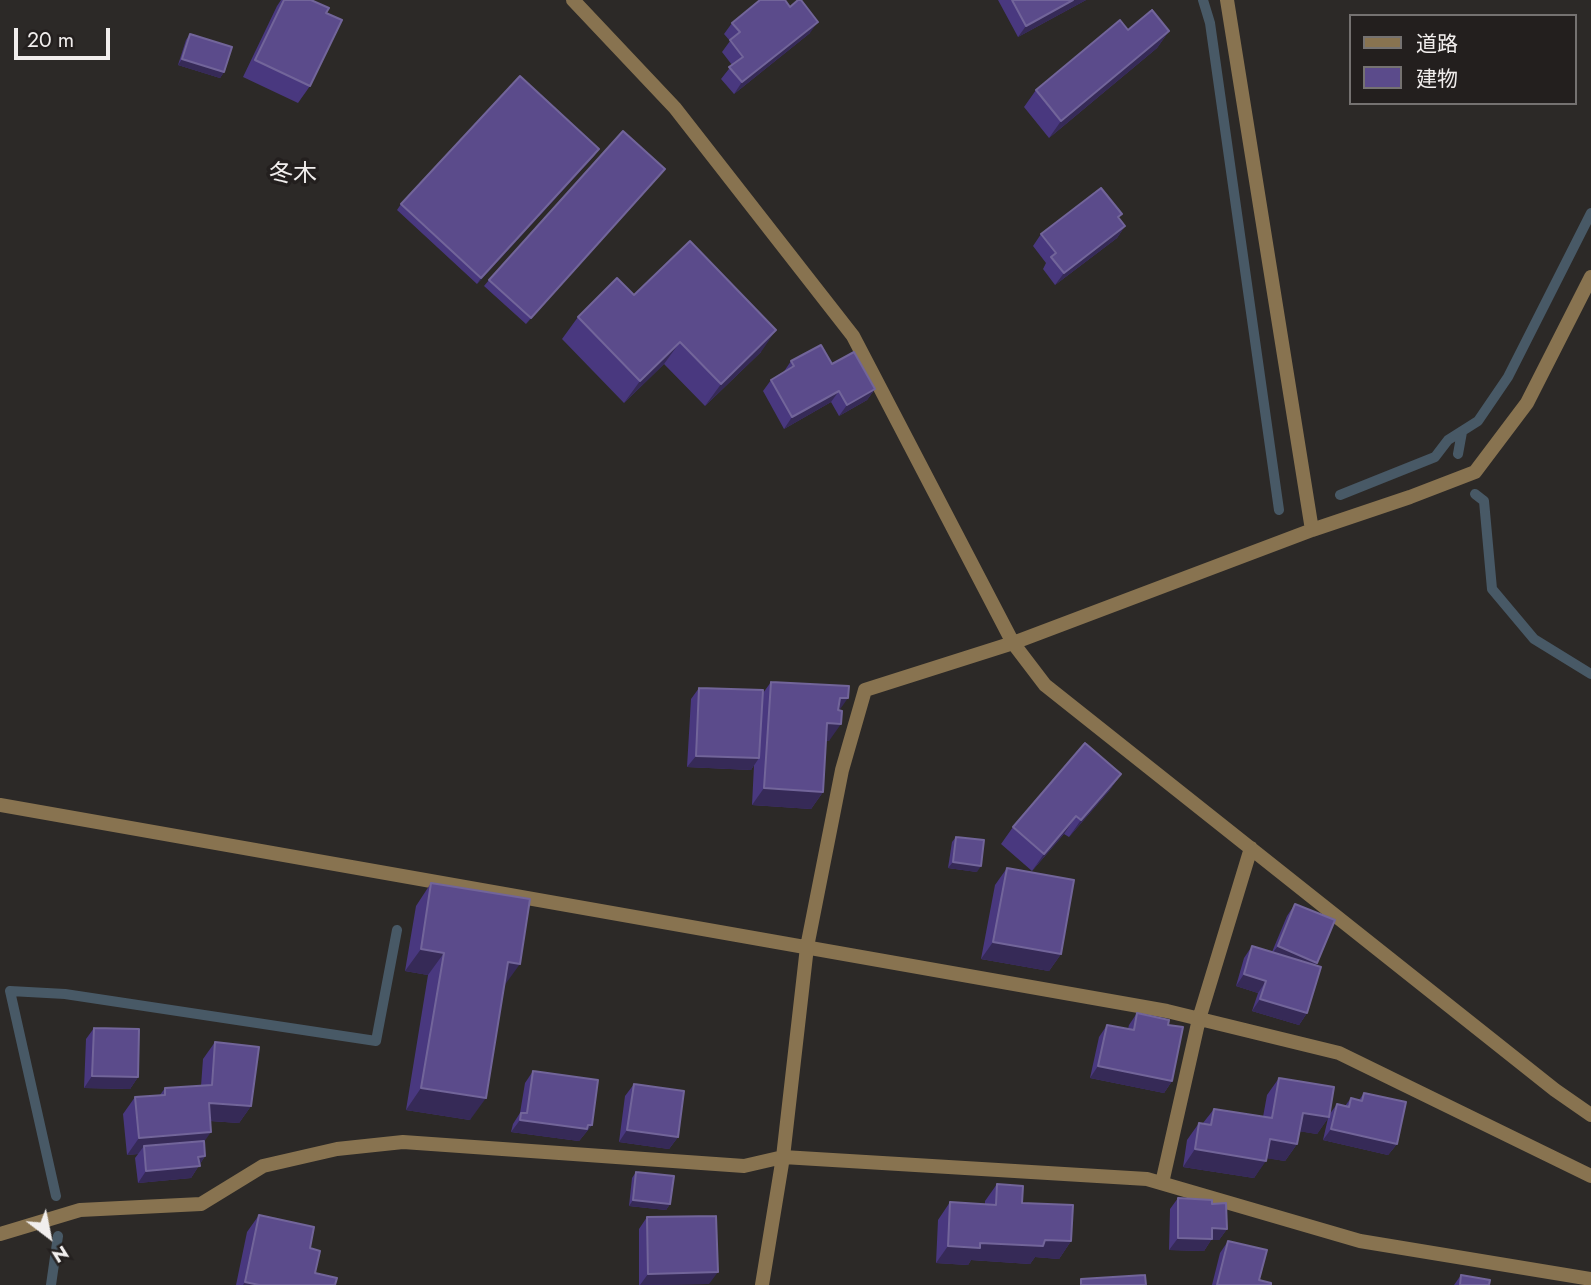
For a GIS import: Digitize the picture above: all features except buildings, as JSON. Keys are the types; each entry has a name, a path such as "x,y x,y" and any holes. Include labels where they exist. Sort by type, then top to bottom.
{"street":[{"path":"573,0 675,108 853,336 1013,643 1045,685 1555,1090 1591,1115"},
{"path":"1227,0 1312,530"},
{"path":"762,1285 783,1157 807,947 842,770 865,690 1013,643 1312,530 1475,472 1527,403 1591,277"},
{"path":"0,805 1199,1019 1339,1053 1591,1176"},
{"path":"1162,1183 1199,1019 1251,848"},
{"path":"0,1234 80,1210 201,1204 263,1166 337,1149 403,1142 744,1166 783,1157 1147,1179 1360,1241 1591,1279"}],"waterway":[{"path":"1203,0 1210,23 1279,510"},
{"path":"1340,495 1435,457 1448,440 1478,421 1508,377 1591,213"},
{"path":"1458,454 1462,432"},
{"path":"1475,494 1484,501 1492,589 1534,639 1591,674"},
{"path":"56,1196 10,991 65,994 376,1041 397,930"},
{"path":"51,1285 58,1236"}],"district":[{"name":"冬木","path":"293,175"}]}
